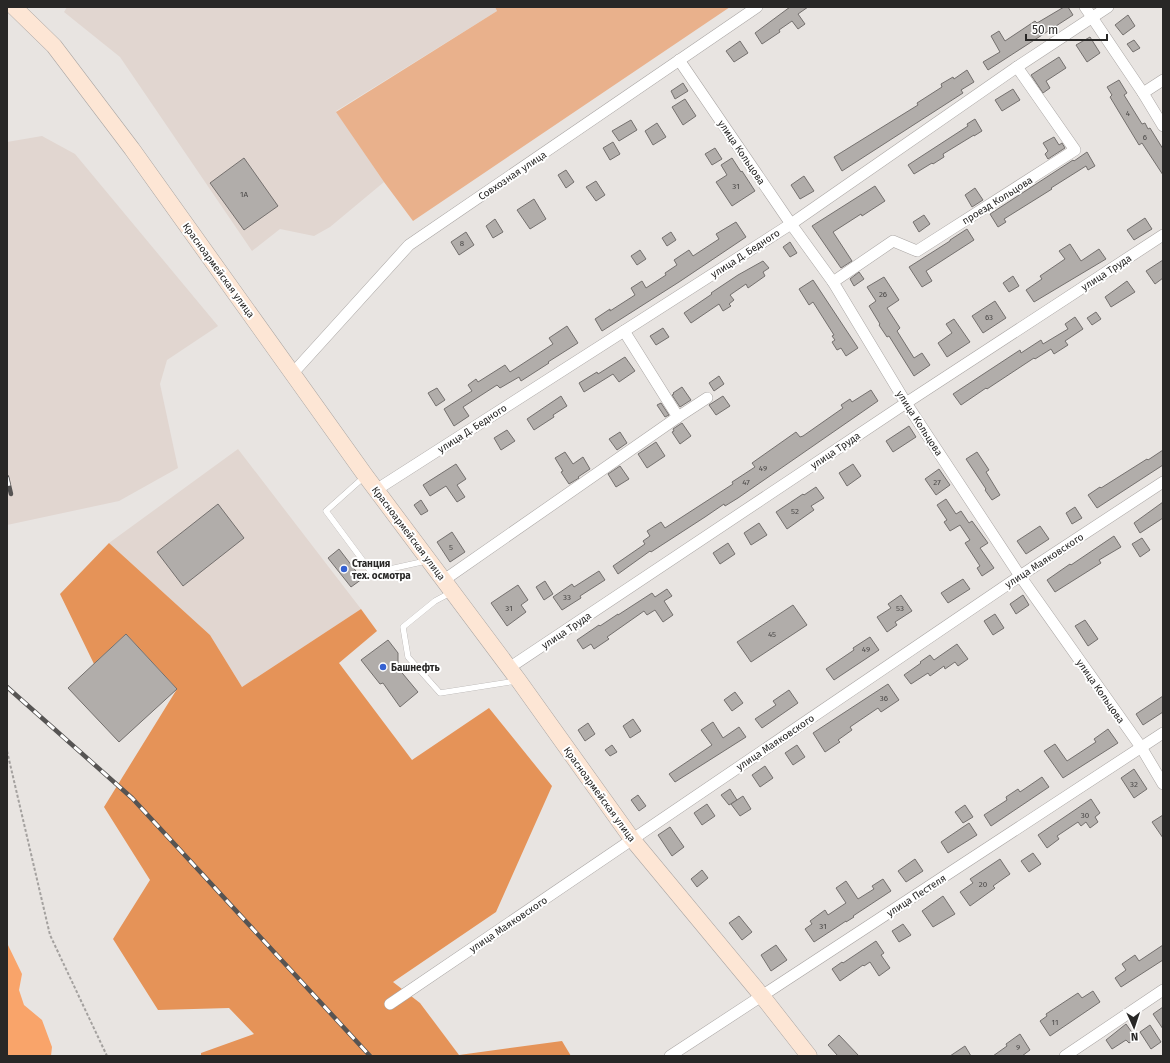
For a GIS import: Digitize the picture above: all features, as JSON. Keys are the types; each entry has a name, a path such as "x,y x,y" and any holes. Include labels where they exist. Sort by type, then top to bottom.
{"main road":[{"name":"Красноармейская улица","path":"14,7 54,46 64,58 132,149 376,490 519,681 632,839 762,996 809,1056"}],"street":[{"name":"Совхозная улица","path":"293,373 409,245 757,7"},
{"path":"1085,7 1144,93 1163,126"},
{"name":"улица Д. Бедного","path":"376,490 791,224 1018,67 1108,7"},
{"name":"улица Кольцова","path":"679,60 832,282 906,403 1020,576 1141,747 1163,784"},
{"name":"проезд Кольцова","path":"832,282 893,241 917,251 1075,150 1018,67"},
{"path":"1144,93 1163,80"},
{"name":"улица Труда","path":"509,668 906,403 1163,235"},
{"path":"624,331 678,416"},
{"path":"448,586 678,416 707,398"},
{"name":"улица Маяковского","path":"390,1004 1020,576 1163,482"},
{"name":"улица Пестеля","path":"670,1056 1163,732"},
{"path":"1065,1056 1163,990"}],"lane":[{"path":"366,475 326,511 363,561 372,573 429,560"},
{"path":"448,586 434,601 403,627 408,657 440,693 519,681"}],"path":[{"path":"7,751 50,935 107,1056"}],"shaded area":[{"path":"67,7 495,7 497,11 336,111 384,182 330,227 314,236 280,229 252,251 120,57 64,12"},
{"path":"495,7 730,7 413,221 336,112 497,11"},
{"path":"42,136 75,154 218,326 167,360 160,384 178,468 119,501 7,525 7,142"},
{"path":"238,449 361,609 242,687 210,635 109,543"},
{"path":"109,543 210,635 242,687 361,609 377,631 339,663 412,760 489,708 552,786 496,912 393,982 420,1003 459,1055 562,1041 571,1056 201,1056 201,1053 254,1034 229,1008 158,1010 113,939 150,880 104,807 177,689 126,634 94,664 60,594"},
{"path":"7,943 22,974 19,990 24,1005 42,1020 52,1047 51,1056 7,1056"}],"building":[{"path":"790,7 808,7 798,14 805,24 798,29 792,21 779,30 780,32 762,44 755,33"},
{"path":"1064,7 1068,7 1073,15 988,70 983,62 1000,52 991,36 999,31 1005,41 1035,21 1037,23"},
{"path":"1128,15 1135,26 1123,35 1115,25"},
{"path":"1090,37 1100,53 1087,62 1076,45"},
{"path":"1134,40 1140,48 1133,52 1127,44"},
{"path":"740,41 748,53 734,62 726,51"},
{"path":"1059,57 1066,68 1046,81 1050,88 1043,93 1031,75"},
{"path":"967,70 974,82 961,90 963,93 842,171 834,157 918,105 917,103 942,87 941,84 953,77 954,79"},
{"path":"1119,80 1127,93 1124,95 1142,124 1145,123 1148,129 1150,128 1163,149 1163,175 1142,143 1139,145 1110,97 1112,95 1107,87"},
{"path":"683,83 688,91 675,99 671,91"},
{"path":"1013,89 1020,100 1002,111 995,100"},
{"path":"685,99 696,116 683,125 672,107"},
{"path":"975,119 982,131 943,154 944,157 933,164 932,163 914,174 908,165 968,126 967,124"},
{"path":"631,120 637,130 619,141 612,131"},
{"path":"657,123 666,137 653,145 645,131"},
{"path":"1054,137 1059,145 1062,143 1065,148 1048,159 1045,154 1048,151 1043,143"},
{"path":"613,142 620,154 610,160 603,148"},
{"path":"715,148 722,159 712,165 705,154"},
{"path":"1087,152 1095,166 1088,170 1086,166 1051,188 1052,189 1004,219 1006,222 998,227 990,214"},
{"path":"244,158 278,206 244,230 210,183"},
{"path":"732,158 755,191 732,206 716,182 727,175 721,165"},
{"path":"566,170 574,182 566,188 558,175"},
{"path":"804,176 814,191 800,199 791,185"},
{"path":"596,181 605,195 596,201 586,187"},
{"path":"875,186 885,201 833,232 852,261 841,268 812,226"},
{"path":"975,188 983,200 972,207 965,195"},
{"path":"534,199 546,219 530,229 517,210"},
{"path":"924,215 930,224 919,232 913,222"},
{"path":"1145,218 1152,229 1134,240 1127,230"},
{"path":"495,219 503,232 493,238 486,226"},
{"path":"736,222 746,237 602,331 595,319 635,295 631,288 642,281 646,288 666,275 665,273 677,265 674,260 689,250 693,256 719,239 716,234"},
{"path":"967,229 974,240 926,271 932,281 922,287 909,267"},
{"path":"466,232 474,245 459,255 451,242"},
{"path":"671,232 676,240 667,246 662,238"},
{"path":"790,242 797,253 790,257 783,247"},
{"path":"1070,244 1081,261 1099,249 1106,259 1034,302 1026,290 1042,279 1040,276 1065,259 1059,251"},
{"path":"640,250 646,259 637,265 631,256"},
{"path":"1163,260 1163,278 1155,284 1146,271"},
{"path":"763,261 769,268 763,272 765,276 748,288 746,284 730,295 734,300 729,304 731,306 723,311 719,304 691,323 684,313 738,275"},
{"path":"859,272 864,279 854,286 850,279"},
{"path":"1013,276 1019,286 1009,292 1003,283"},
{"path":"884,277 899,300 887,308 900,328 897,331 914,358 922,353 930,365 914,376 889,336 887,337 879,325 880,324 869,306 876,301 867,287"},
{"path":"813,280 858,348 846,356 841,348 837,350 832,342 835,340 832,336 834,335 813,302 809,305 799,289"},
{"path":"1127,281 1135,292 1111,307 1105,297"},
{"path":"995,301 1006,318 983,333 972,316"},
{"path":"1096,312 1101,319 1092,325 1087,318"},
{"path":"1075,317 1083,329 1065,341 1068,345 1054,354 1051,349 1035,359 1034,358 961,405 953,394 1020,350 1021,353 1041,340 1043,344 1068,329 1065,324"},
{"path":"954,319 970,342 947,357 938,343 952,333 946,324"},
{"path":"567,326 578,343 521,381 519,377 500,388 497,385 463,407 469,416 454,426 444,409 472,391 468,385 476,379 478,382 505,365 510,372 553,344 549,338"},
{"path":"663,328 669,337 656,345 650,336"},
{"path":"625,357 635,371 619,382 613,374 584,392 579,383 597,372 598,374"},
{"path":"719,376 724,384 714,391 709,383"},
{"path":"682,387 691,400 680,407 672,395"},
{"path":"437,388 445,400 436,406 428,393"},
{"path":"871,390 878,401 738,498 725,506 724,504 651,552 650,551 618,574 613,566 645,544 643,541 650,536 647,531 661,522 665,528 733,484 732,482 755,467 752,463 796,432 800,437 803,436 843,408 841,405 850,399 852,402"},
{"path":"561,396 567,406 553,415 554,417 534,430 527,419"},
{"path":"723,396 730,406 716,415 709,405"},
{"path":"661,403 669,415 665,417 657,405"},
{"path":"682,423 691,436 680,444 672,432 674,431 673,429"},
{"path":"909,426 916,437 893,452 886,441"},
{"path":"507,430 515,441 501,450 494,438"},
{"path":"620,432 627,443 617,450 609,439"},
{"path":"656,442 665,456 647,468 638,454"},
{"path":"1163,450 1163,465 1097,508 1088,495"},
{"path":"565,452 573,464 583,457 590,469 569,484 561,472 563,471 555,458"},
{"path":"977,452 989,470 986,472 1000,495 992,500 966,459"},
{"path":"456,464 466,479 457,485 465,497 457,502 446,486 430,496 423,485"},
{"path":"853,464 861,476 847,486 839,473"},
{"path":"620,466 629,479 616,487 608,474"},
{"path":"939,469 950,485 936,495 925,479"},
{"path":"816,487 824,498 811,506 814,510 787,529 776,512"},
{"path":"946,499 956,514 961,511 969,523 972,521 988,543 980,548 994,568 982,576 977,568 980,566 965,543 970,540 960,525 950,531 944,522 947,520 937,505"},
{"path":"421,500 428,511 421,515 414,505"},
{"path":"1163,502 1163,518 1140,533 1134,523"},
{"path":"218,504 244,538 183,586 157,552"},
{"path":"1075,507 1082,518 1072,524 1066,513"},
{"path":"759,523 767,535 751,545 744,533"},
{"path":"1040,526 1049,539 1026,554 1017,541"},
{"path":"452,532 465,552 450,562 437,542"},
{"path":"1114,536 1121,547 1099,560 1101,563 1055,592 1047,580"},
{"path":"1142,538 1150,550 1140,557 1132,544"},
{"path":"728,543 735,554 720,564 713,553"},
{"path":"339,549 362,579 351,587 328,558"},
{"path":"599,571 605,580 562,610 553,597 572,584 574,587"},
{"path":"963,579 970,589 948,603 941,593"},
{"path":"545,581 553,594 544,600 536,587"},
{"path":"518,585 528,600 521,605 526,612 507,626 491,603"},
{"path":"667,589 672,596 664,601 673,615 663,622 655,610 647,615 644,611 607,637 609,639 594,649 591,644 583,649 577,640 652,593 655,597"},
{"path":"901,595 912,611 895,622 897,625 887,632 877,617 891,608 888,604"},
{"path":"1023,595 1029,605 1016,614 1010,604"},
{"path":"793,605 807,625 751,662 737,642"},
{"path":"995,614 1004,628 993,635 984,621"},
{"path":"1085,620 1098,639 1088,646 1075,626"},
{"path":"126,634 177,689 119,742 68,688"},
{"path":"870,637 879,650 834,680 826,669"},
{"path":"388,640 398,653 398,668 418,692 400,707 383,683 380,684 361,660"},
{"path":"957,644 968,659 958,666 955,662 945,669 944,666 930,676 928,673 911,684 904,675 930,655 934,660"},
{"path":"888,684 899,700 881,712 878,708 850,727 852,730 838,740 840,742 825,752 813,733"},
{"path":"789,690 798,703 762,728 755,719 776,705 773,701"},
{"path":"735,692 743,703 732,711 724,700"},
{"path":"1163,696 1163,712 1143,725 1136,714"},
{"path":"633,719 641,731 630,738 623,726"},
{"path":"713,722 723,738 739,727 746,737 675,782 669,774 712,745 701,730"},
{"path":"588,723 595,734 585,741 578,730"},
{"path":"1108,729 1118,743 1063,778 1044,751 1055,744 1067,761 1096,742 1094,739"},
{"path":"612,745 617,752 610,756 605,750"},
{"path":"797,745 805,757 793,765 785,753"},
{"path":"765,766 773,778 760,787 752,775"},
{"path":"1134,769 1147,789 1134,798 1121,778"},
{"path":"1042,777 1049,787 991,826 984,815 1007,800 1006,797 1018,789 1020,792"},
{"path":"730,789 737,800 729,805 721,795"},
{"path":"638,795 646,806 639,811 631,800"},
{"path":"743,796 751,809 740,816 731,804"},
{"path":"1091,799 1100,813 1095,817 1098,822 1090,828 1086,822 1081,826 1078,822 1057,836 1059,839 1047,848 1038,835"},
{"path":"707,804 715,816 702,825 694,813"},
{"path":"965,805 973,817 963,823 955,812"},
{"path":"1163,815 1163,838 1152,822"},
{"path":"969,823 977,835 948,853 941,842"},
{"path":"670,827 684,847 672,856 658,835"},
{"path":"1033,853 1041,864 1029,872 1021,861"},
{"path":"915,859 923,871 906,882 898,871"},
{"path":"1000,859 1010,874 993,886 995,888 970,906 960,892 973,883 970,879"},
{"path":"702,870 708,878 697,887 691,879"},
{"path":"883,879 891,891 853,916 854,917 814,942 805,929 812,924 810,921 825,910 828,915 846,903 836,888 846,881 858,899 874,889 872,886"},
{"path":"943,896 955,914 933,927 922,911"},
{"path":"739,916 752,932 742,940 729,923"},
{"path":"903,924 911,935 899,942 892,931"},
{"path":"876,941 884,953 881,955 890,968 879,976 870,962 864,966 863,965 840,981 832,969"},
{"path":"776,945 787,960 771,971 761,955"},
{"path":"1163,945 1163,960 1121,987 1115,978 1126,970 1122,964 1135,955 1139,961"},
{"path":"1093,991 1100,1002 1050,1036 1040,1021 1047,1016 1046,1014 1078,993 1082,998"},
{"path":"1163,1007 1163,1029 1153,1014"},
{"path":"1126,1024 1136,1038 1129,1043 1126,1040 1112,1049 1106,1040"},
{"path":"1150,1025 1161,1042 1151,1049 1140,1032"},
{"path":"1020,1034 1030,1050 1022,1056 993,1056 1007,1046 1006,1044"},
{"path":"839,1035 859,1056 838,1056 828,1045"},
{"path":"965,1046 971,1056 950,1056"}],"railway":[{"path":"7,477 11,494"},
{"path":"7,687 132,798 370,1056"}],"place":[{"name":"Станция тех. осмотра","path":"344,569"},
{"name":"Башнефть","path":"383,667"}]}
